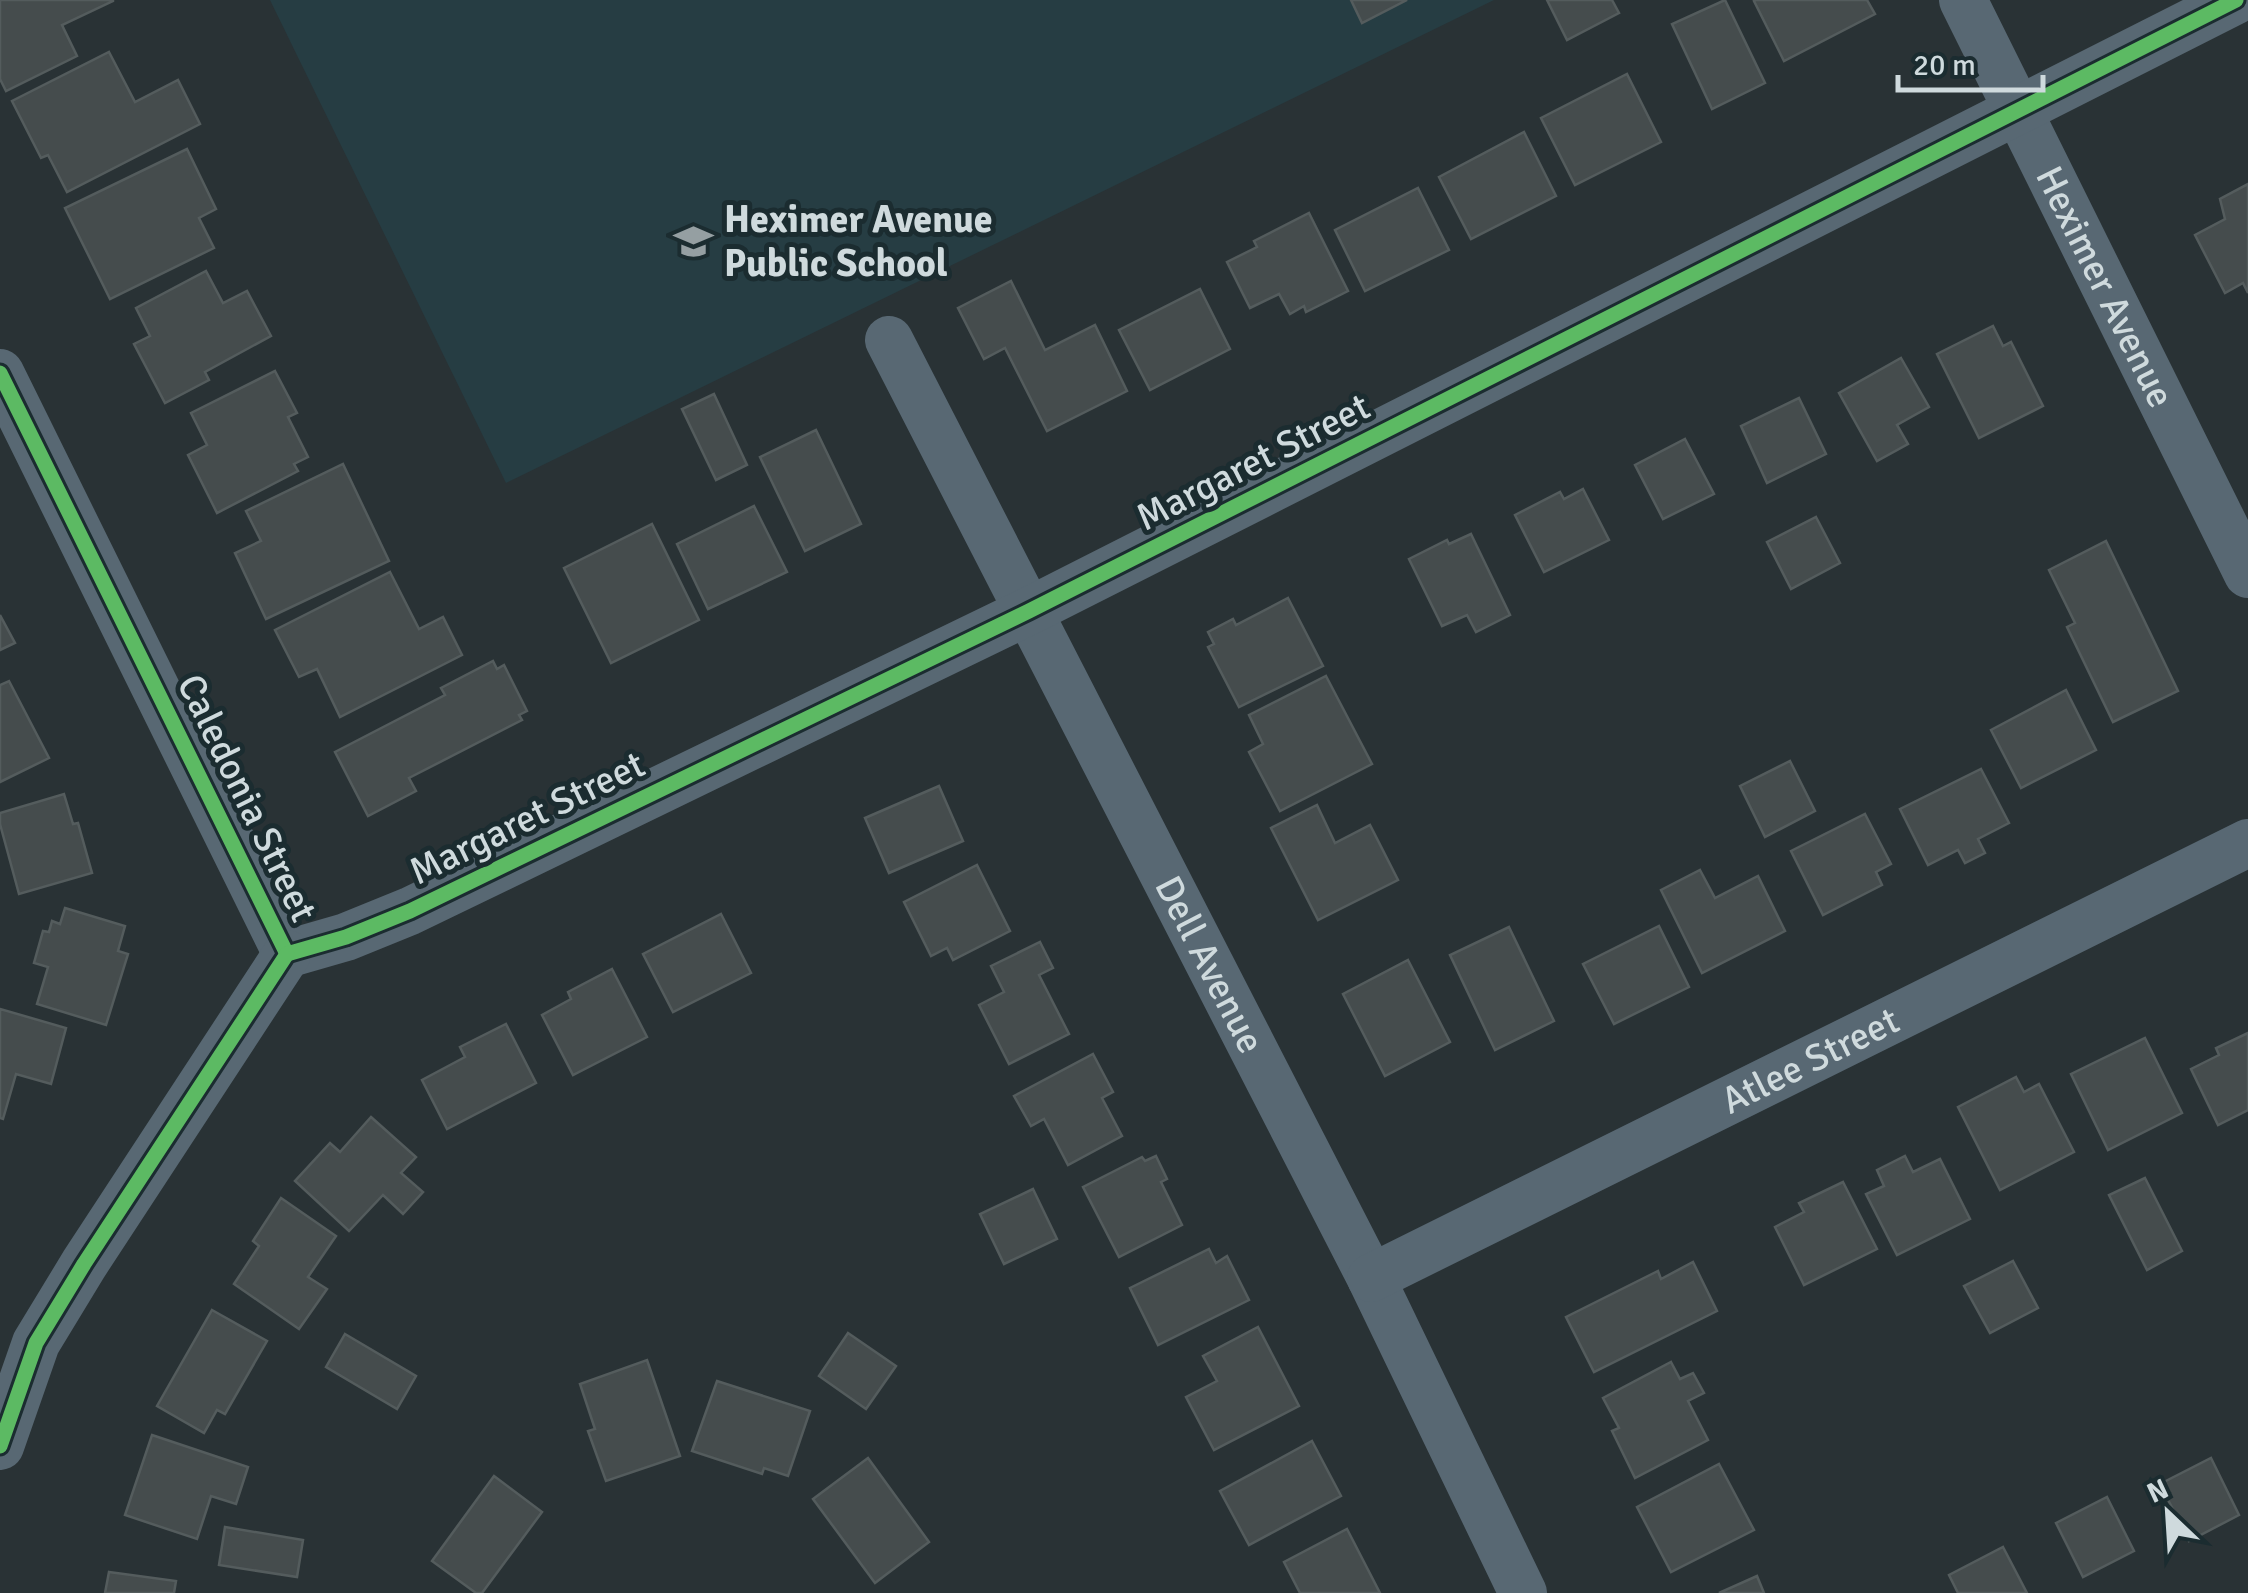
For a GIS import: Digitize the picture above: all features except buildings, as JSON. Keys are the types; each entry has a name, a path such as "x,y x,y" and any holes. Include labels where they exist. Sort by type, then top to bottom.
{"street":[{"name":"Heximer Avenue","path":"1963,0 2248,574"},
{"name":"Margaret Street","path":"288,954 346,937 410,911 1029,611 2236,0"},
{"name":"Dell Avenue","path":"889,340 1371,1278 1523,1593"},
{"name":"Caledonia Street","path":"0,373 288,954 181,1114 18,1337 0,1446"},
{"name":"Atlee Street","path":"1371,1278 2248,843"}],"shaded area":[{"name":"Heximer Avenue Public School","path":"270,0 1494,0 506,483"}],"cycle path":[{"path":"287,954 346,937 410,911 1029,611 2236,0"},
{"path":"0,373 287,954"},
{"path":"0,1446 36,1343 287,954"}],"place":[{"name":"Heximer Avenue Public School","path":"694,241"}]}
